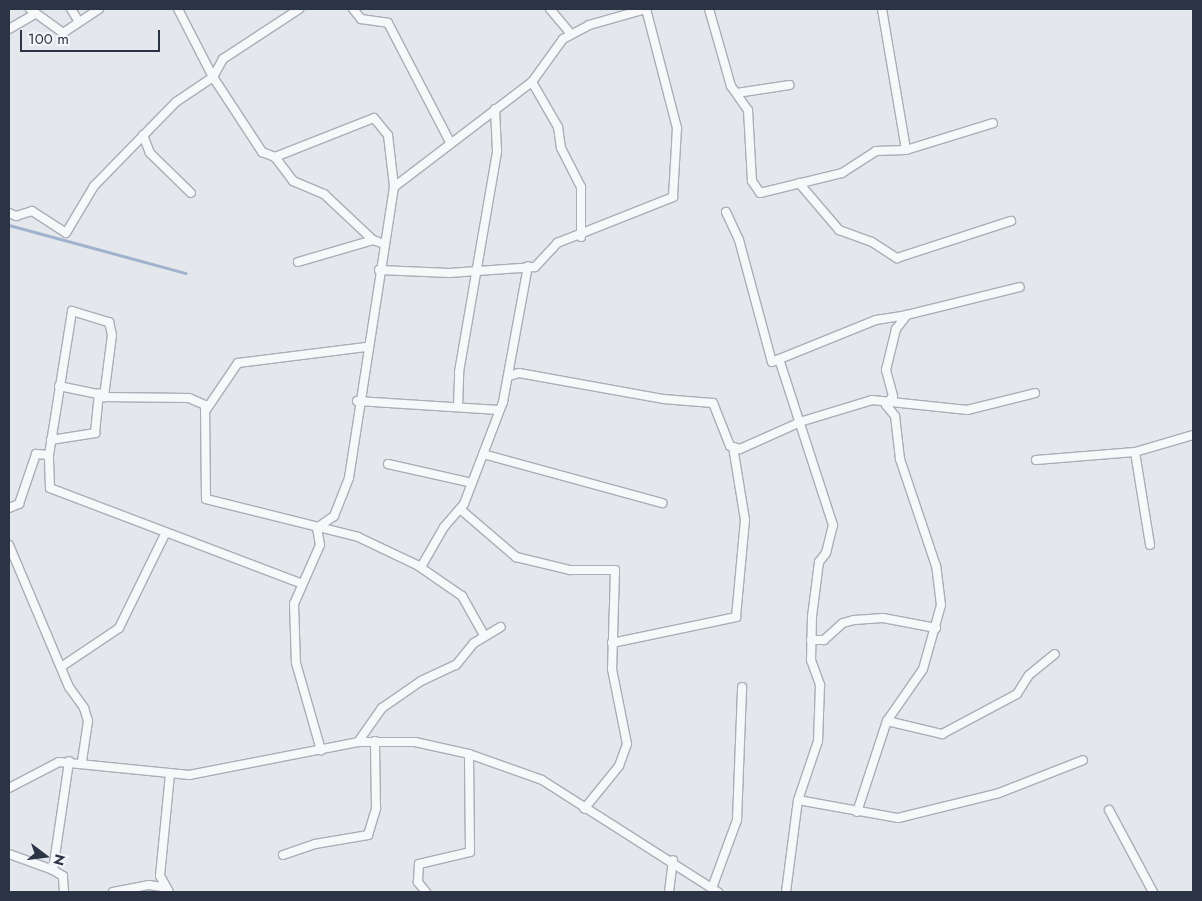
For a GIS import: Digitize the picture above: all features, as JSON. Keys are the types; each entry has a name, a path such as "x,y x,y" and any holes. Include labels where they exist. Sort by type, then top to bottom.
{"street":[{"path":"70,9 78,20"},
{"path":"9,29 32,11 63,33 78,20 99,9"},
{"path":"178,9 213,77 262,152 275,157 293,180 324,194 374,240 384,244"},
{"path":"9,213 16,216 32,211 66,233 94,186 176,102 213,77 223,59 299,9"},
{"path":"353,9 362,19 388,23 451,144"},
{"path":"550,9 571,34"},
{"path":"379,270 478,271 535,267 557,243 581,237 666,202 675,190 676,128 646,9 571,34 532,82 394,187"},
{"path":"709,9 731,86 748,110 752,181 757,191 771,194 799,183 842,173 876,151 906,150 993,123"},
{"path":"882,9 906,150"},
{"path":"532,82 558,127 561,148 581,187 581,237"},
{"path":"737,93 789,85"},
{"path":"458,407 459,372 498,151 495,109"},
{"path":"275,157 374,118 388,135 394,187 366,347 349,478 334,516 317,528"},
{"path":"143,135 150,153 191,193"},
{"path":"799,183 838,230 872,242 897,258 1011,221"},
{"path":"726,212 739,240 772,362 876,320 907,315 1020,287"},
{"path":"298,262 374,240"},
{"path":"421,567 460,509 472,483 499,410 509,376 528,266"},
{"path":"51,440 95,433 112,335 105,318 72,311 59,386 51,440 49,455 50,488 56,494 300,583"},
{"path":"886,404 893,396 886,377 887,360 893,351 896,329 907,315"},
{"path":"206,410 232,365 366,347"},
{"path":"779,359 803,421 833,525 815,582 811,660 820,685 818,741 798,800 786,892"},
{"path":"509,376 519,373 663,398 713,403 733,447 745,520 736,617 612,643"},
{"path":"59,386 102,395 189,398 202,402 206,410 206,499 226,500 317,528 358,537 421,567 462,596 484,635"},
{"path":"733,447 745,448 803,421 872,400 886,404 967,410 1034,393"},
{"path":"358,401 499,410"},
{"path":"857,812 887,721 923,669 941,605 936,566 900,459 895,416 886,404"},
{"path":"1036,460 1135,452 1193,435"},
{"path":"1135,452 1150,545"},
{"path":"9,508 20,504 36,454 49,455"},
{"path":"483,454 662,503"},
{"path":"388,464 472,483"},
{"path":"460,509 516,557 570,570 615,570 612,643 613,687 626,744 619,766 584,809"},
{"path":"317,528 320,545 300,583 292,627 296,663 321,750"},
{"path":"60,667 119,628 165,534"},
{"path":"9,545 60,667 88,721 82,761"},
{"path":"811,640 824,640 843,623 854,620 883,618 936,628"},
{"path":"358,742 382,708 421,681 456,665 484,635 501,627"},
{"path":"887,721 942,734 1017,694 1029,676 1055,654"},
{"path":"9,788 52,764 69,761 82,761 189,775 255,759 321,750 358,742 415,742 469,754 542,780 584,809 673,860 715,890 737,820 742,687"},
{"path":"282,855 315,844 368,835 376,808 375,741"},
{"path":"426,892 418,882 419,864 470,852 469,754"},
{"path":"798,800 898,818 999,793 1083,760"},
{"path":"53,870 69,761"},
{"path":"162,887 170,774"},
{"path":"1109,810 1153,892"},
{"path":"9,854 53,870 63,876 64,892"},
{"path":"669,892 673,860"},
{"path":"114,892 148,885 162,887 169,892"}],"waterway":[{"path":"9,225 186,273"}]}
